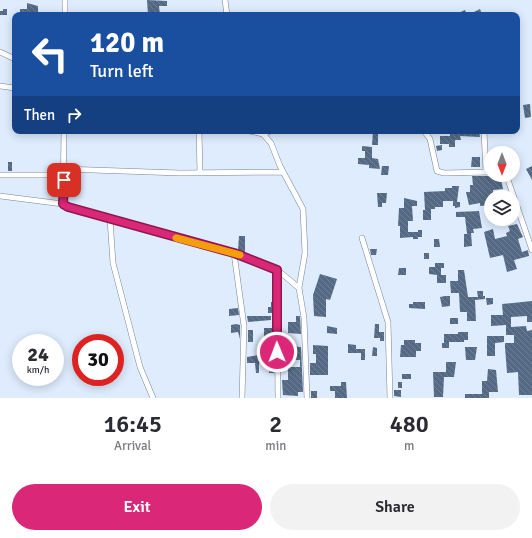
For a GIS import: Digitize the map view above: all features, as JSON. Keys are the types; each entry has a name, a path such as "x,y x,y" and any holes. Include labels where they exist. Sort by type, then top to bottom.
{"street":[{"path":"65,0 65,12"},
{"path":"225,0 227,12"},
{"path":"0,52 12,58"},
{"path":"0,86 12,88"},
{"path":"63,204 64,134"},
{"path":"199,134 200,173"},
{"path":"264,134 272,143 283,172 303,209 305,253 299,288 304,318 307,398"},
{"path":"426,134 430,139 437,171 444,174 484,172"},
{"path":"484,134 485,146"},
{"path":"0,175 64,172 283,172"},
{"path":"509,182 532,250"},
{"path":"0,196 63,204 110,219 234,253 277,270 299,288"},
{"path":"110,219 113,263 140,367 153,398"},
{"path":"362,238 388,322 390,398"},
{"path":"234,253 244,326 242,398"},
{"path":"277,270 278,398"}],"building":[{"path":"147,0 167,1 167,6 159,6 160,12 148,12"},
{"path":"27,3 38,6 38,12 20,12 20,9 27,9"},
{"path":"3,9 7,9 7,15 0,15 0,11 3,11"},
{"path":"480,9 481,12 474,12"},
{"path":"530,104 531,117 525,118 523,105"},
{"path":"373,134 378,134 378,145 372,145"},
{"path":"450,134 480,134 480,137 460,136 461,140 455,140 455,147 449,147 449,144 440,144 440,136 450,136"},
{"path":"442,145 442,150 437,151 436,146"},
{"path":"362,146 372,147 372,158 378,159 380,169 369,168 369,165 358,164 358,158 365,158 365,151 362,151"},
{"path":"472,157 480,157 480,167 471,167"},
{"path":"8,162 12,162 12,171 8,171"},
{"path":"382,166 389,166 388,175 381,175"},
{"path":"532,166 532,180 526,169"},
{"path":"472,176 484,176 484,182 502,182 503,189 484,190 484,206 480,206 480,203 469,205 466,192 470,192 470,185 473,185"},
{"path":"452,186 459,186 457,202 460,202 460,207 455,208 455,206 453,206 453,201 443,201 443,207 435,207 435,209 431,209 431,220 423,220 423,210 425,210 424,192 445,191 445,188 452,188"},
{"path":"377,193 387,193 386,203 382,203 382,207 378,207"},
{"path":"404,198 417,201 417,206 412,206 413,221 408,221 408,232 418,232 418,230 422,230 422,237 418,237 418,239 413,239 413,237 400,238 400,226 398,226 399,208 404,208"},
{"path":"479,211 482,228 473,229 474,233 471,233 472,246 464,247 464,234 467,234 465,217 456,217 456,212"},
{"path":"508,226 518,226 523,237 518,239 522,252 528,250 529,256 514,260 517,269 507,272 503,255 490,258 484,232 493,229 495,239 507,236 506,233 510,231"},
{"path":"239,236 245,236 245,253 238,250"},
{"path":"434,239 439,239 440,247 434,247"},
{"path":"370,249 377,249 376,255 371,255"},
{"path":"424,253 429,253 429,259 424,259"},
{"path":"435,263 444,263 444,268 441,268 441,275 446,275 446,283 437,283 437,275 429,274 429,267 435,267"},
{"path":"399,268 406,268 406,275 398,275"},
{"path":"458,270 464,270 468,297 478,297 477,291 483,291 483,296 485,296 485,299 475,300 476,321 467,321 467,312 460,312 459,293 451,293 450,281 458,281"},
{"path":"320,274 337,279 330,300 326,299 326,317 314,316 313,295"},
{"path":"450,296 450,306 442,307 440,297"},
{"path":"486,298 493,298 493,304 487,305"},
{"path":"532,301 532,322 527,322 527,316 511,317 511,327 526,326 527,331 532,330 532,395 519,395 518,372 507,373 505,343 514,343 514,335 506,335 506,325 491,326 491,315 503,315 502,304"},
{"path":"271,302 273,302 273,313 268,313 268,307 271,307"},
{"path":"413,302 425,302 425,309 409,308 409,304 413,304"},
{"path":"238,308 239,315 229,316 229,309"},
{"path":"247,316 271,316 271,320 248,322"},
{"path":"296,316 300,316 301,334 288,333 288,322 296,322"},
{"path":"450,318 458,318 458,324 450,324"},
{"path":"375,324 379,324 379,332 384,332 384,341 380,341 380,338 374,338"},
{"path":"231,325 240,325 240,339 238,332 231,333"},
{"path":"327,326 337,328 337,334 327,333"},
{"path":"264,328 273,328 274,339 264,339"},
{"path":"248,330 253,330 253,342 248,342"},
{"path":"458,332 468,332 468,340 464,340 464,342 449,342 449,348 442,348 442,343 444,343 444,334 458,334"},
{"path":"487,336 504,336 504,342 495,343 495,356 487,356"},
{"path":"282,340 289,340 289,346 301,347 303,392 298,392 298,396 283,395 282,380 288,380 288,367 300,367 300,360 295,360 295,354 291,354 291,351 282,352"},
{"path":"404,340 415,340 415,343 421,343 421,351 416,351 416,357 400,357 401,345 404,345"},
{"path":"259,344 263,344 263,355 270,355 270,363 259,363 259,373 256,373 255,363 247,363 247,357 259,355"},
{"path":"348,344 356,345 356,349 365,349 365,360 361,360 361,353 348,353"},
{"path":"313,345 328,346 328,375 310,375 310,363 316,363 316,354 313,354"},
{"path":"373,347 377,348 377,356 372,356"},
{"path":"465,347 477,347 475,360 466,360"},
{"path":"446,362 456,362 454,377 444,377 443,397 434,397 433,372 446,372"},
{"path":"269,364 274,364 274,373 269,373"},
{"path":"488,369 496,370 498,392 489,392 489,398 465,398 465,394 482,394 482,381 487,381"},
{"path":"402,374 411,374 411,379 402,379"},
{"path":"341,382 346,382 347,398 335,398 335,391 330,391 330,386 341,386"},
{"path":"398,382 402,382 402,388 398,388"},
{"path":"394,390 401,390 401,397 394,396"},
{"path":"311,391 317,391 317,398 311,398"}],"slow traffic":[{"path":"176,238 240,255"}],"route":[{"path":"64,180 63,204 68,207 178,239 234,253 274,267 277,270 277,352"}]}
